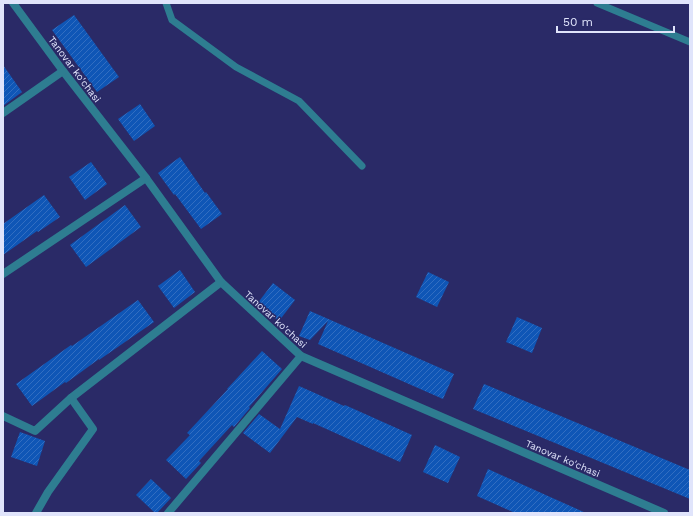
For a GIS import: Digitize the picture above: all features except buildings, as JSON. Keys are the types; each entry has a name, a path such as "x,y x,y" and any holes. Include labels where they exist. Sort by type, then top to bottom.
{"street":[{"name":"Tanovar ko'chasi","path":"12,3 146,178 221,282 300,356 664,513"},
{"path":"3,113 63,71"},
{"path":"3,274 146,178"},
{"path":"3,416 35,431 71,398 221,282"},
{"path":"168,513 300,356"},
{"path":"36,513 48,492 93,429 71,398"}],"lane":[{"path":"166,3 172,20 236,67 299,101 362,166"},
{"path":"597,3 690,42"}]}
